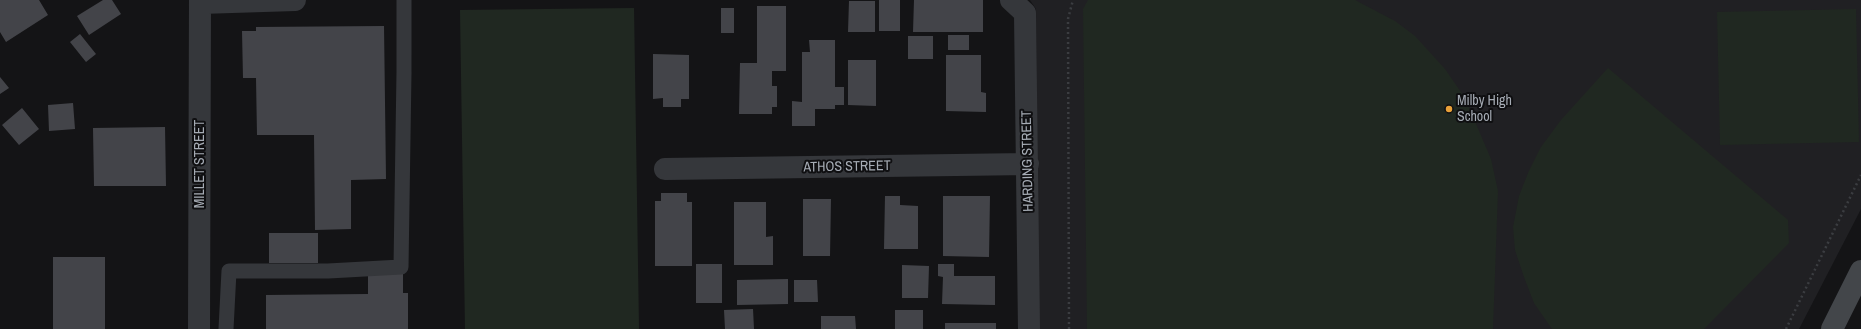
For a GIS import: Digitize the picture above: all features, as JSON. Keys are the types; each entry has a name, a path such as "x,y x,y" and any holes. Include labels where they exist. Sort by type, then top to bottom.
{"main road":[{"path":"1832,329 1861,271"}],"street":[{"path":"200,2 295,0"},
{"name":"HARDING STREET","path":"1011,0 1025,13 1029,329"},
{"name":"MILLET STREET","path":"199,329 200,2"},
{"name":"ATHOS STREET","path":"665,169 1028,164"}],"lane":[{"path":"226,329 229,271 328,271 401,268 404,0"}],"path":[{"path":"1069,329 1068,19 1073,0"},
{"path":"1786,329 1861,175"}],"shaded area":[{"name":"Milby High School","path":"1030,0 1861,0 1861,209 1799,329 1037,329 1036,9"},
{"path":"1088,0 1355,0 1395,21 1415,36 1445,69 1465,98 1491,159 1498,191 1493,329 1087,329 1083,9"},
{"path":"634,8 639,329 465,329 460,10"},
{"path":"1856,9 1859,142 1720,145 1717,12"},
{"path":"1608,68 1788,220 1789,243 1704,329 1552,329 1534,303 1524,277 1515,250 1513,227 1519,196 1528,173 1541,147 1561,120"}],"building":[{"path":"0,0 39,0 48,15 6,42 0,32"},
{"path":"103,0 112,0 121,14 89,35 77,16"},
{"path":"879,0 900,0 900,31 879,31"},
{"path":"914,0 983,0 983,32 913,32"},
{"path":"849,1 875,1 875,32 848,32"},
{"path":"757,6 786,6 786,71 772,71 772,86 777,86 777,107 772,107 772,114 739,114 740,63 757,63"},
{"path":"721,8 734,8 734,33 721,33"},
{"path":"384,26 386,179 351,180 351,229 315,230 314,135 257,135 256,78 243,78 242,31 256,31 256,27"},
{"path":"80,34 96,54 86,62 70,42"},
{"path":"948,35 969,35 969,50 948,50"},
{"path":"908,36 933,36 933,59 908,59"},
{"path":"809,40 835,40 835,87 844,87 844,105 835,105 835,109 815,109 815,126 792,126 792,101 802,102 802,52 810,52"},
{"path":"653,54 689,55 689,99 681,99 681,107 663,107 663,98 653,99"},
{"path":"946,55 981,55 981,92 986,93 986,112 946,111"},
{"path":"848,60 876,60 876,106 848,105"},
{"path":"0,77 9,88 0,94"},
{"path":"73,103 75,129 49,131 48,105"},
{"path":"22,108 39,129 19,145 2,125"},
{"path":"165,127 166,186 94,186 93,128"},
{"path":"661,193 687,193 687,202 692,202 692,266 655,266 655,201 661,201"},
{"path":"885,196 900,196 900,205 918,206 918,249 884,249"},
{"path":"943,196 990,196 989,257 943,256"},
{"path":"803,199 831,199 830,256 803,256"},
{"path":"734,202 766,202 766,237 773,236 773,265 734,265"},
{"path":"269,233 318,233 318,263 269,263"},
{"path":"53,257 105,257 105,329 53,329"},
{"path":"696,264 722,264 722,303 696,303"},
{"path":"938,264 954,264 954,276 995,276 995,305 942,304 943,277 938,276"},
{"path":"902,265 929,266 928,298 902,298"},
{"path":"368,272 403,272 403,293 408,293 408,329 266,329 266,295 368,294"},
{"path":"788,279 788,304 737,305 737,280"},
{"path":"794,280 817,280 818,302 794,302"},
{"path":"753,309 754,329 725,329 724,310"},
{"path":"895,310 923,310 923,329 895,329"},
{"path":"821,316 855,316 856,329 821,329"},
{"path":"945,323 996,323 996,329 945,329"}],"place":[{"name":"Milby High School","path":"1449,109"}]}
